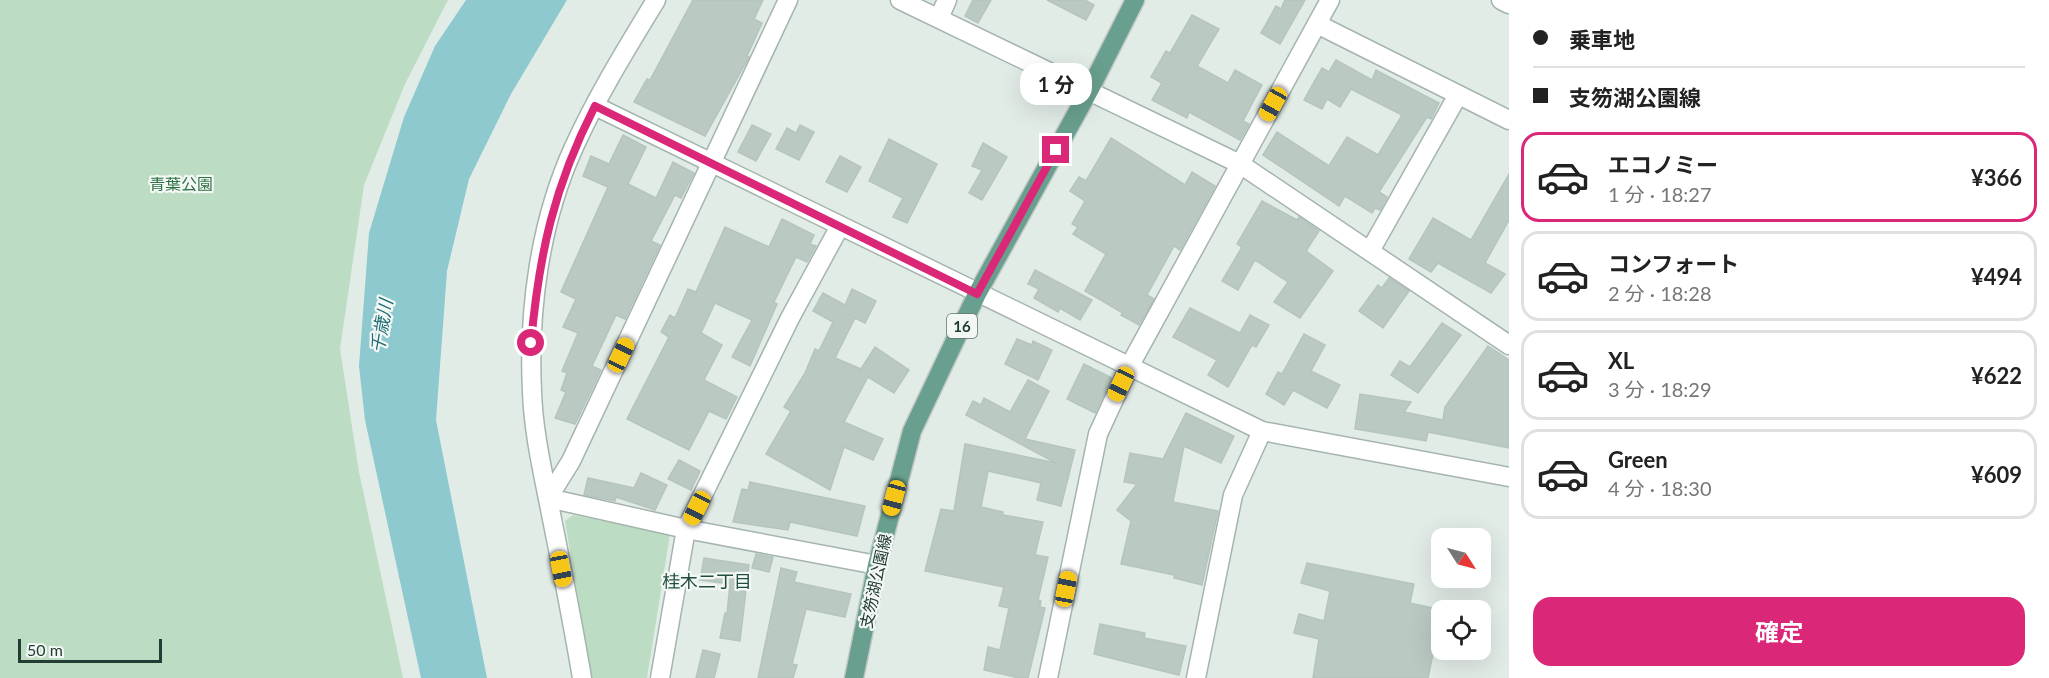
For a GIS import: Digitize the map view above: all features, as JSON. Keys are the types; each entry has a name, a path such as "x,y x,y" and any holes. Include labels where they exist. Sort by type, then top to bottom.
{"main road":[{"name":"支笏湖公園線","path":"854,678 877,565 912,432 977,294 1090,89 1135,0"}],"street":[{"path":"582,678 548,498 532,393 531,343 537,279 549,218 573,149 656,0"},
{"path":"548,498 571,461 788,0"},
{"path":"900,0 1090,89 1240,164 1509,345"},
{"path":"939,18 947,0"},
{"path":"1048,678 1098,434 1129,367 1330,0"},
{"path":"1501,0 1509,4"},
{"path":"1317,24 1509,120"},
{"path":"1370,251 1458,95"},
{"path":"595,106 1262,431 1509,477"},
{"path":"660,678 686,529 790,318 840,226"},
{"path":"1196,678 1233,495 1262,431"},
{"path":"548,498 686,529 877,565"}],"green space":[{"name":"青葉公園","path":"0,0 448,0 405,84 364,185 340,349 359,472 403,678 0,678"},
{"path":"573,515 670,534 647,678 591,678 565,521"}],"water":[{"name":"千歳川","path":"466,0 567,0 511,94 469,179 447,271 436,420 487,678 421,678 365,420 359,366 369,233 404,117 435,46"}],"building":[{"path":"693,0 763,0 754,19 762,23 747,56 749,57 705,136 634,102 647,79 650,80"},
{"path":"973,0 991,0 978,23 965,16"},
{"path":"1047,0 1085,0 1094,5 1086,20"},
{"path":"1285,0 1305,0 1280,44 1261,33 1276,6 1281,9"},
{"path":"1192,15 1219,29 1197,66 1228,83 1235,70 1262,85 1243,121 1249,124 1240,140 1189,112 1187,118 1152,100 1162,83 1151,77 1166,51 1170,53"},
{"path":"1336,60 1372,80 1376,70 1439,103 1431,119 1427,117 1379,192 1387,197 1380,210 1375,208 1372,213 1345,196 1339,206 1263,155 1277,132 1329,166 1347,137 1378,155 1402,115 1351,89 1340,107 1327,99 1322,109 1304,100 1322,68 1329,72"},
{"path":"752,125 771,134 756,161 738,152"},
{"path":"800,125 814,132 799,160 776,149 787,128 796,133"},
{"path":"623,135 646,147 628,184 656,198 673,162 694,173 681,198 675,195 651,241 660,245 625,319 616,315 592,366 601,370 575,424 555,418 566,392 561,390 567,373 562,371 578,333 563,327 576,299 561,292 608,187 583,176 591,156 609,164"},
{"path":"1111,138 1185,185 1192,172 1215,186 1180,250 1174,246 1147,295 1154,299 1139,325 1085,291 1106,254 1073,234 1078,227 1072,224 1085,201 1070,191 1079,177 1086,181"},
{"path":"889,139 937,164 907,223 893,217 903,198 869,181"},
{"path":"983,143 1007,157 982,200 969,193 982,170 972,166"},
{"path":"840,156 861,167 847,192 826,182"},
{"path":"1509,174 1509,220 1485,263 1505,274 1491,293 1438,263 1431,272 1409,259 1433,218 1471,240"},
{"path":"1262,201 1297,220 1299,217 1319,231 1306,251 1333,271 1300,318 1274,302 1288,282 1255,260 1238,290 1222,281 1242,247 1237,244"},
{"path":"782,219 814,235 810,244 816,246 807,262 796,257 774,302 777,304 750,366 732,357 752,320 715,303 701,333 722,345 704,380 737,397 726,419 709,411 689,450 627,419 669,337 661,332 670,315 675,318 688,289 696,292 725,227 769,247"},
{"path":"1035,270 1092,300 1080,320 1060,308 1058,312 1034,298 1039,289 1028,284"},
{"path":"1389,278 1409,291 1383,328 1359,311 1378,285 1382,288"},
{"path":"852,289 876,301 865,323 855,318 835,358 861,369 875,347 909,370 894,393 868,377 844,422 883,439 873,460 844,447 830,490 766,454 791,411 784,407 805,373 815,349 819,351 833,322 813,311 823,293 845,305"},
{"path":"1190,308 1240,333 1250,315 1269,325 1256,347 1252,345 1228,387 1208,375 1217,360 1173,337"},
{"path":"1442,323 1461,335 1418,393 1391,375 1400,361 1410,367"},
{"path":"1304,334 1325,345 1311,371 1340,385 1327,408 1293,390 1284,405 1266,394 1278,372 1282,374"},
{"path":"1017,339 1032,345 1033,341 1052,350 1038,380 1005,364"},
{"path":"1488,346 1509,360 1509,448 1428,432 1426,441 1355,429 1360,394 1411,402 1404,412 1443,420 1445,407"},
{"path":"1084,364 1112,378 1095,413 1067,399"},
{"path":"1028,380 1049,391 1025,439 1075,450 1061,506 1037,500 1041,483 988,471 981,507 1003,512 1003,515 1043,522 1035,555 1048,557 1038,600 1041,601 1040,607 1045,608 1028,678 1019,678 984,670 988,647 1000,650 1009,608 999,606 1004,587 925,571 941,509 954,511 965,444 1056,463 966,415 973,401 981,405 984,398 1010,412"},
{"path":"1186,413 1234,436 1221,463 1184,446 1173,502 1218,511 1202,585 1174,578 1174,575 1121,564 1131,521 1117,510 1137,484 1124,482 1130,453 1163,459"},
{"path":"679,460 700,471 691,490 668,479"},
{"path":"641,473 667,485 655,510 616,497 615,501 584,495 588,478 634,488"},
{"path":"750,482 865,506 857,536 790,522 788,530 733,522 742,489 748,490"},
{"path":"756,554 773,557 769,572 752,568"},
{"path":"704,558 749,565 740,641 720,638 725,613 727,614 730,584 700,580"},
{"path":"1307,563 1414,584 1410,603 1431,608 1432,660 1428,678 1313,678 1319,639 1294,633 1299,614 1324,621 1330,591 1301,583"},
{"path":"781,568 797,572 794,582 851,594 845,617 806,609 792,664 797,665 793,678 758,678"},
{"path":"1100,624 1145,633 1144,638 1186,646 1179,675 1094,654"},
{"path":"703,650 720,654 714,678 696,678"}],"district":[{"name":"桂木二丁目","path":"707,581"}],"route":[{"path":"531,343 537,279 549,218 573,149 595,106 977,294 1056,150"}]}
